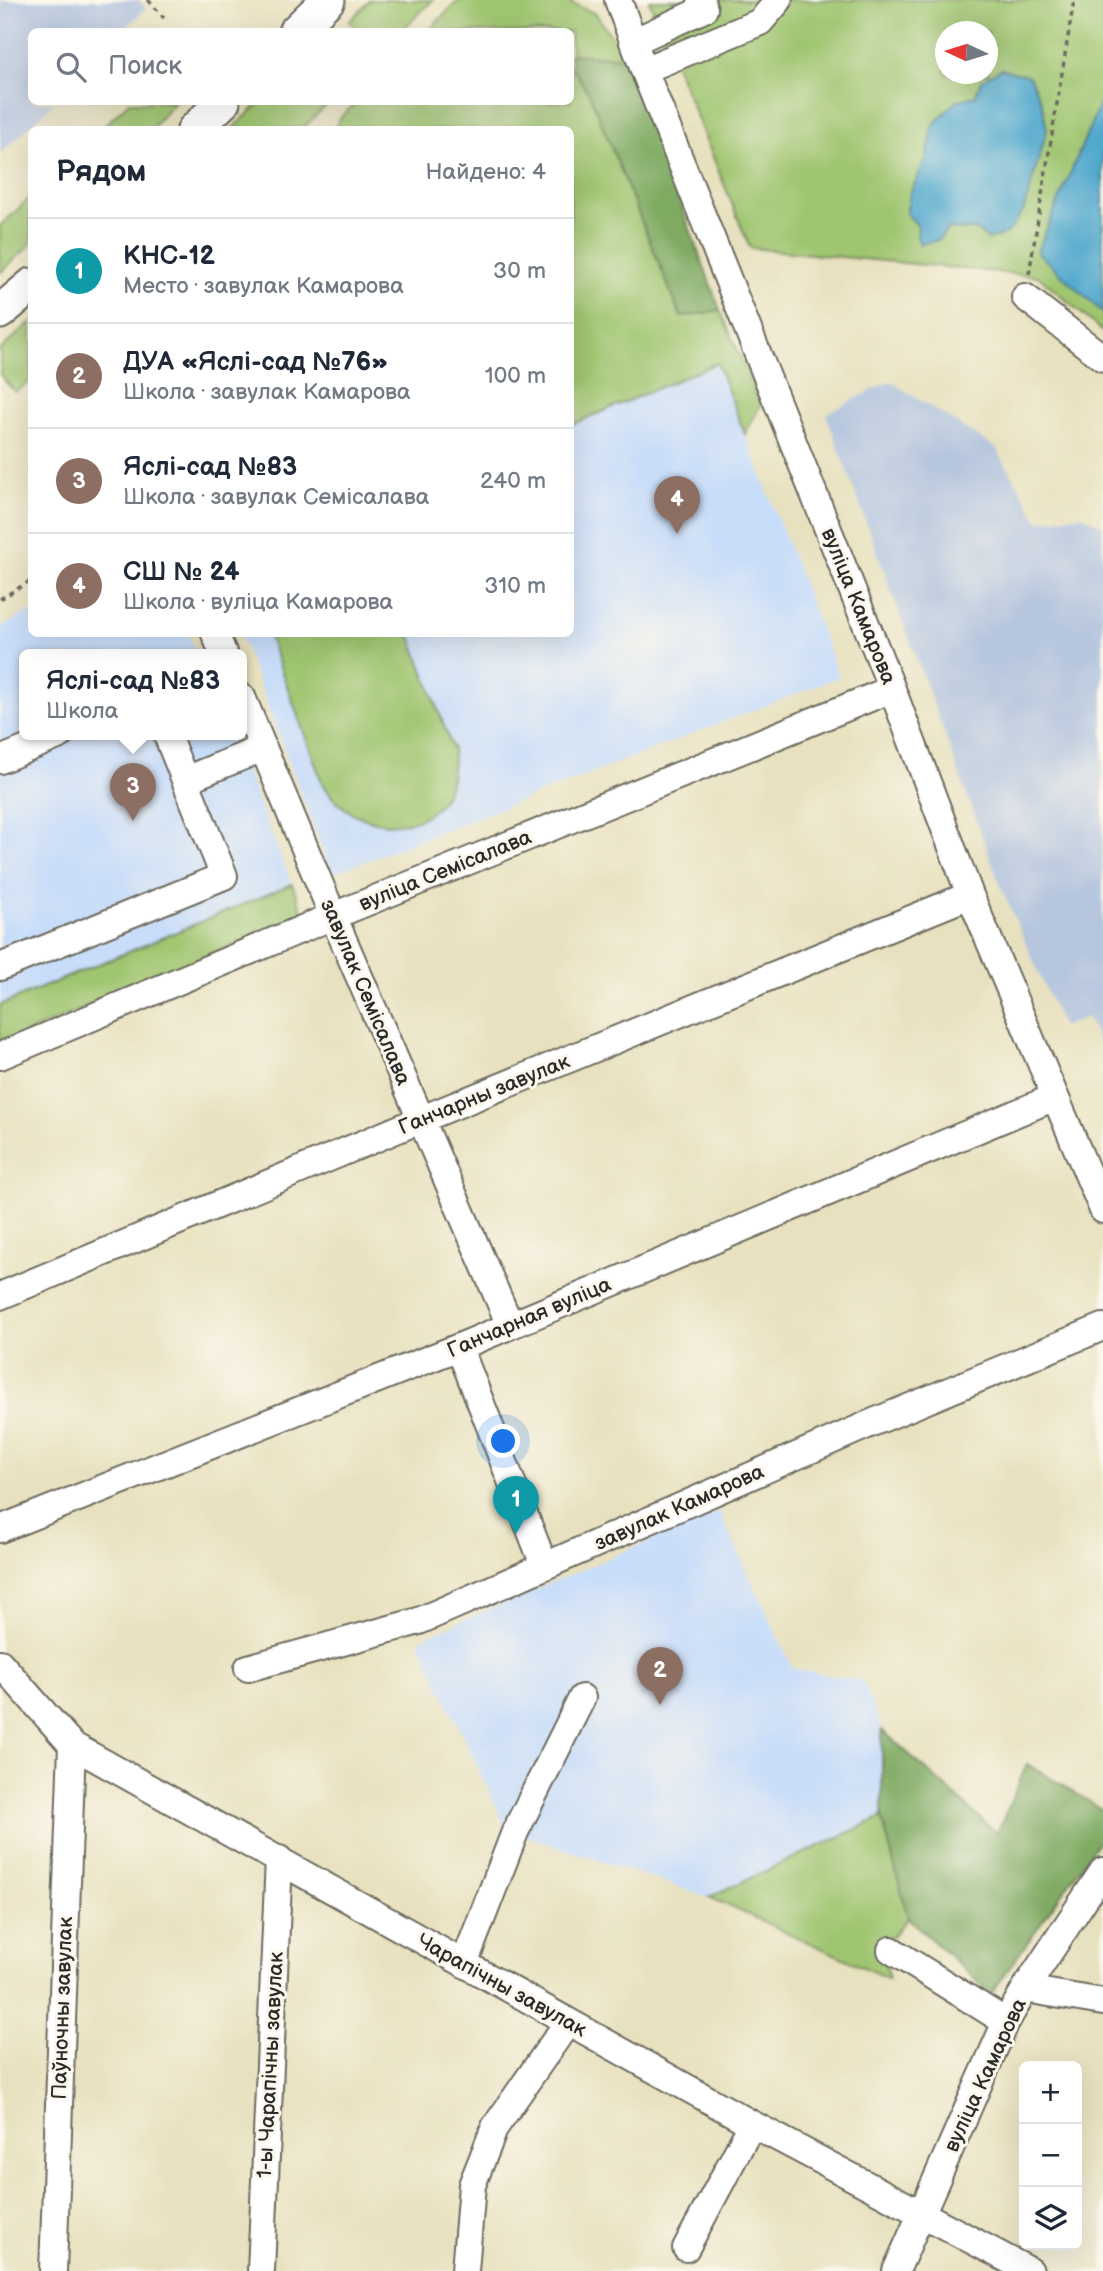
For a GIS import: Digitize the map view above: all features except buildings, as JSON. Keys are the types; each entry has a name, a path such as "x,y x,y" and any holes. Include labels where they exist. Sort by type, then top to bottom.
{"main road":[{"path":"299,28 328,0"},
{"path":"198,126 220,105"},
{"path":"0,312 28,288"}],"street":[{"name":"вуліца Камарова","path":"618,0 892,689 970,895 1103,1210"},
{"path":"633,42 704,9 701,0"},
{"path":"644,70 760,22 779,0"},
{"path":"1026,297 1103,358"},
{"name":"вуліца Семісалава","path":"0,1056 333,916 892,689"},
{"name":"завулак Семісалава","path":"247,709 333,916 510,1325"},
{"path":"0,760 48,740"},
{"path":"0,967 224,876 169,740"},
{"path":"185,780 263,748"},
{"name":"Ганчарны завулак","path":"0,1296 422,1119 970,895"},
{"name":"Ганчарная вуліца","path":"0,1529 459,1348 1055,1097"},
{"name":"завулак Камарова","path":"248,1668 419,1620 874,1422 1103,1327"},
{"path":"459,1348 544,1565"},
{"name":"Чарапічны завулак","path":"0,1663 72,1745 752,2124 1030,2271"},
{"path":"464,1964 515,1832 582,1698"},
{"name":"Паўночны завулак","path":"53,2271 72,1745"},
{"name":"1-ы Чарапічны завулак","path":"261,2271 279,1859"},
{"name":"вуліца Камарова","path":"896,2271 1006,2022 1103,1871"},
{"path":"891,1950 1006,2022"},
{"path":"1025,1989 1103,2001"},
{"path":"465,2271 472,2185 495,2127 568,2022"},
{"path":"685,2248 752,2124"}],"path":[{"path":"148,0 164,18"},
{"path":"1026,297 1074,0"},
{"path":"0,599 28,582"}],"shaded area":[{"path":"0,0 139,0 146,8 126,28 28,28 28,105 52,105 0,154"},
{"path":"718,363 839,677 332,874 241,637 574,637 574,424"},
{"path":"890,381 997,449 1038,521 1082,515 1103,526 1103,1050 1087,1017 1062,1027 1001,887 826,414"},
{"path":"28,612 28,637 189,637 194,649 19,649 19,740 233,740 292,884 0,1005 0,628"},
{"path":"719,1511 793,1669 863,1681 882,1730 882,1817 709,1897 507,1830 418,1640"}],"green space":[{"path":"370,0 433,0 404,28 356,28 349,22"},
{"path":"459,0 564,0 596,14 626,58 574,54 574,28 431,28"},
{"path":"649,0 1103,0 1103,332 1038,276 750,248"},
{"path":"574,54 626,58 720,310 681,317 590,95 574,71"},
{"path":"574,71 590,95 681,317 720,310 761,404 745,434 717,363 574,424 574,126 337,126 339,119 354,105 574,105"},
{"path":"126,105 172,105 154,126 104,126"},
{"path":"258,105 327,105 305,126 235,126"},
{"path":"28,200 28,247 0,273 0,226"},
{"path":"28,325 28,383 15,392 0,375 0,350"},
{"path":"269,637 411,637 453,750 450,784 441,802 430,813 405,823 376,822 363,818 338,803 322,782"},
{"path":"292,884 304,915 0,1044 0,1005"},
{"path":"882,1730 997,1833 1027,1764 1103,1810 1103,1835 991,1994 908,1918 882,1817"},
{"path":"882,1817 908,1918 881,1948 889,1979 709,1897"}],"water":[{"path":"1001,69 1029,76 1042,103 1047,130 1024,209 1009,232 988,240 977,230 948,229 938,240 920,244 917,237 918,226 906,213 910,194 927,157 934,124 956,101 975,96 980,84 998,84 998,71"},
{"path":"1103,96 1103,313 1037,252"}],"place":[{"name":"СШ № 24","path":"677,534"},
{"name":"Яслі-сад №83","path":"133,821"},
{"name":"КНС-12","path":"516,1534"},
{"name":"ДУА «Яслі-сад №76»","path":"660,1705"}]}
